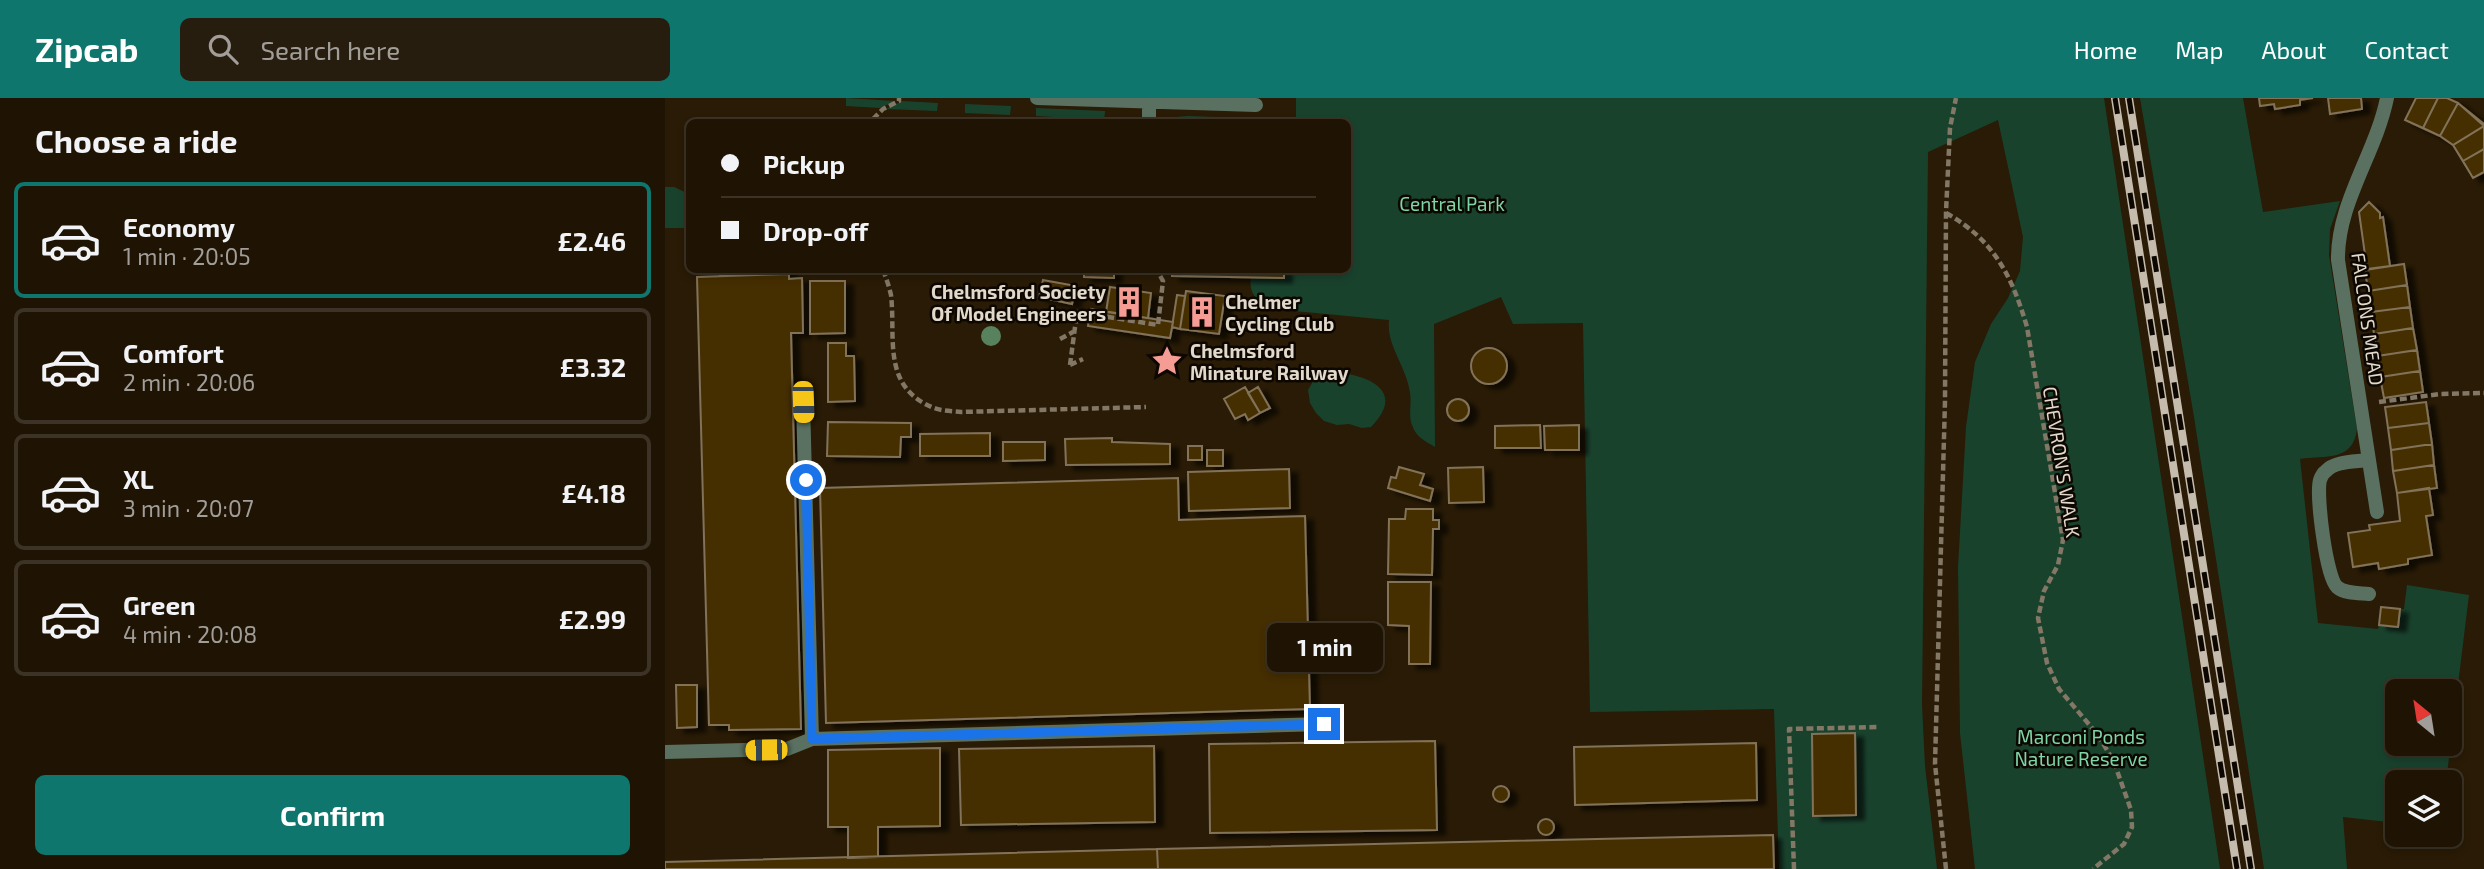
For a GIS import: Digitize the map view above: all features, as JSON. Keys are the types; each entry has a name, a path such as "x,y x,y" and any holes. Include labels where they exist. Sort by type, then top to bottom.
{"street":[{"path":"1037,98 1256,105"},
{"name":"FALCONS MEAD","path":"2377,512 2338,260 2338,243 2342,222 2379,128 2387,98"},
{"path":"1149,103 1149,119"},
{"path":"803,402 812,739"},
{"path":"2368,460 2330,467 2324,472 2319,486 2326,564 2330,577 2337,587 2346,592 2369,594"},
{"path":"665,752 787,749 812,739 1324,724"}],"path":[{"path":"873,119 883,109 899,101 899,98"},
{"path":"1946,869 1935,764 1945,401 1946,212 1950,128 1956,98"},
{"name":"CHEVRON'S WALK","path":"1946,212 1969,225 1988,244 2018,297 2027,327 2063,540 2058,565 2043,591 2038,618 2047,663 2059,689 2098,735 2131,810 2132,827 2124,844 2093,869"},
{"path":"884,273 890,295 892,349 898,372 911,392 936,409 961,412 1146,407"},
{"path":"1083,359 1070,365 1076,312 1158,325 1163,281 1159,273"},
{"path":"1060,339 1074,332"},
{"path":"2361,405 2439,394 2484,393"},
{"path":"1794,869 1789,729 1877,727"}],"green space":[{"path":"846,98 895,101 880,108 846,106"},
{"path":"1296,98 2104,98 2220,869 1975,869 1960,733 1958,567 1966,427 1975,362 1991,324 2008,298 2020,271 2023,237 1998,120 1928,152 1922,705 1925,766 1937,869 1779,869 1774,709 1590,712 1583,323 1513,324 1501,297 1434,324 1435,447 1424,441 1412,425 1408,383 1391,339 1389,320 1284,310 1264,304 1252,291 1251,277 1284,278 1284,273 1351,273 1351,119 1296,119"},
{"path":"2140,98 2243,98 2263,212 2340,201 2330,229 2329,255 2357,429 2354,440 2344,452 2300,459 2318,623 2378,629 2379,625 2397,627 2400,609 2404,609 2407,585 2469,595 2459,679 2385,679 2385,756 2449,756 2447,770 2385,770 2385,822 2343,817 2347,869 2264,869 2194,417"},
{"path":"902,101 938,103 937,111 886,109"},
{"path":"965,104 1011,106 1010,115 965,113"},
{"path":"1036,108 1105,111 1104,119 1036,116"},
{"path":"1188,116 1269,119 1172,119"},
{"path":"665,187 674,187 686,193 686,228 665,228"},
{"path":"1336,372 1361,377 1379,388 1384,395 1385,404 1381,414 1371,427 1337,425 1324,421 1316,413 1310,403 1308,390 1314,380"}],"building":[{"path":"2259,98 2313,98 2300,100 2300,105 2275,109 2274,104 2260,106"},
{"path":"2328,98 2361,98 2362,109 2330,114"},
{"path":"2416,98 2447,98 2458,103 2484,124 2484,172 2473,178 2453,145 2405,120"},
{"path":"2416,98 2438,98 2423,128 2405,120"},
{"path":"2438,98 2447,98 2458,103 2440,136 2423,128"},
{"path":"2458,103 2484,126 2453,145 2440,136"},
{"path":"2484,126 2484,149 2463,161 2453,145"},
{"path":"2484,149 2484,172 2473,178 2463,161"},
{"path":"2369,202 2380,213 2380,218 2383,217 2390,266 2367,269 2359,212"},
{"path":"2404,264 2407,285 2368,291 2365,270"},
{"path":"720,273 789,273 789,274 720,276"},
{"path":"1084,273 1114,273 1114,278 1084,277"},
{"path":"1172,273 1284,273 1284,278 1172,276"},
{"path":"789,274 789,279 802,278 803,333 791,333 801,729 729,730 729,725 709,725 697,277"},
{"path":"1043,280 1076,286 1072,304 1039,297"},
{"path":"810,281 845,281 845,333 810,334"},
{"path":"2407,285 2410,307 2371,312 2368,291"},
{"name":"Chelmsford Society Of Model Engineers","path":"1110,287 1151,293 1148,318 1106,312"},
{"name":"Chelmer Cycling Club","path":"1186,291 1225,296 1219,334 1180,329"},
{"path":"1177,295 1185,296 1180,329 1172,327"},
{"path":"2410,307 2413,328 2374,334 2371,312"},
{"path":"1091,309 1173,322 1170,338 1088,326"},
{"path":"2413,328 2417,350 2377,356 2374,334"},
{"path":"828,343 846,343 846,356 854,356 855,401 828,402"},
{"path":"1489,348 1502,353 1507,366 1502,379 1489,384 1476,379 1471,366 1476,353"},
{"path":"2417,350 2420,371 2380,377 2377,356"},
{"path":"2420,371 2423,392 2384,398 2380,377"},
{"path":"1245,387 1260,413 1248,420 1245,414 1235,419 1224,399"},
{"path":"1258,387 1270,408 1260,413 1248,393"},
{"path":"1458,399 1466,402 1469,410 1466,418 1458,421 1450,418 1447,410 1450,402"},
{"path":"2426,402 2429,423 2388,428 2385,407"},
{"path":"828,422 911,423 911,437 901,437 900,457 827,456"},
{"path":"2429,423 2432,444 2391,450 2388,428"},
{"path":"1540,425 1541,448 1495,448 1495,426"},
{"path":"1579,425 1579,450 1545,450 1544,426"},
{"path":"990,433 990,456 920,456 920,434"},
{"path":"1112,438 1112,442 1170,444 1170,464 1066,465 1065,439"},
{"path":"1003,442 1045,442 1045,460 1003,461"},
{"path":"2432,444 2434,465 2393,471 2391,450"},
{"path":"1188,446 1202,446 1202,460 1188,460"},
{"path":"1207,450 1223,450 1223,466 1207,466"},
{"path":"2434,465 2437,488 2397,493 2393,471"},
{"path":"1399,467 1424,474 1420,485 1433,489 1430,501 1388,488 1391,477 1396,478"},
{"path":"1483,467 1484,502 1449,503 1448,468"},
{"path":"1289,469 1290,508 1189,511 1188,472"},
{"path":"1178,478 1179,520 1305,516 1310,709 826,723 820,488"},
{"path":"2429,488 2433,515 2426,516 2432,555 2408,559 2408,564 2379,569 2378,563 2353,567 2348,533 2370,530 2369,525 2400,521 2397,493"},
{"path":"1406,509 1433,509 1433,520 1439,520 1439,529 1433,529 1432,575 1388,574 1389,519 1405,519"},
{"path":"1388,582 1431,582 1430,664 1409,664 1409,626 1388,625"},
{"path":"2381,607 2400,609 2398,627 2379,625"},
{"path":"676,685 697,685 697,727 677,728"},
{"path":"1855,733 1856,815 1813,816 1812,734"},
{"path":"1435,741 1437,830 1210,833 1209,744"},
{"path":"1756,743 1757,800 1575,805 1574,747"},
{"path":"1154,746 1155,822 961,825 959,749"},
{"path":"940,748 940,826 878,827 878,857 848,858 848,827 828,827 828,750"},
{"path":"1501,786 1507,788 1507,800 1501,802 1495,800 1493,794 1495,788"},
{"path":"1546,819 1552,821 1552,833 1546,835 1540,833 1538,827 1540,821"},
{"path":"1773,835 1774,869 1158,869 1157,849"},
{"path":"1157,849 1158,869 665,869 665,862"}],"railway":[{"path":"2115,98 2237,869"},
{"path":"2129,98 2251,869"}],"place":[{"name":"Chelmsford Society Of Model Engineers","path":"1129,302"},
{"name":"Chelmer Cycling Club","path":"1202,312"},
{"name":"Chelmsford Minature Railway","path":"1167,361"}],"route":[{"path":"806,480 812,739 1324,724"}],"park label":[{"name":"Central Park","path":"1452,203"},
{"name":"Marconi Ponds Nature Reserve","path":"2081,747"}]}
